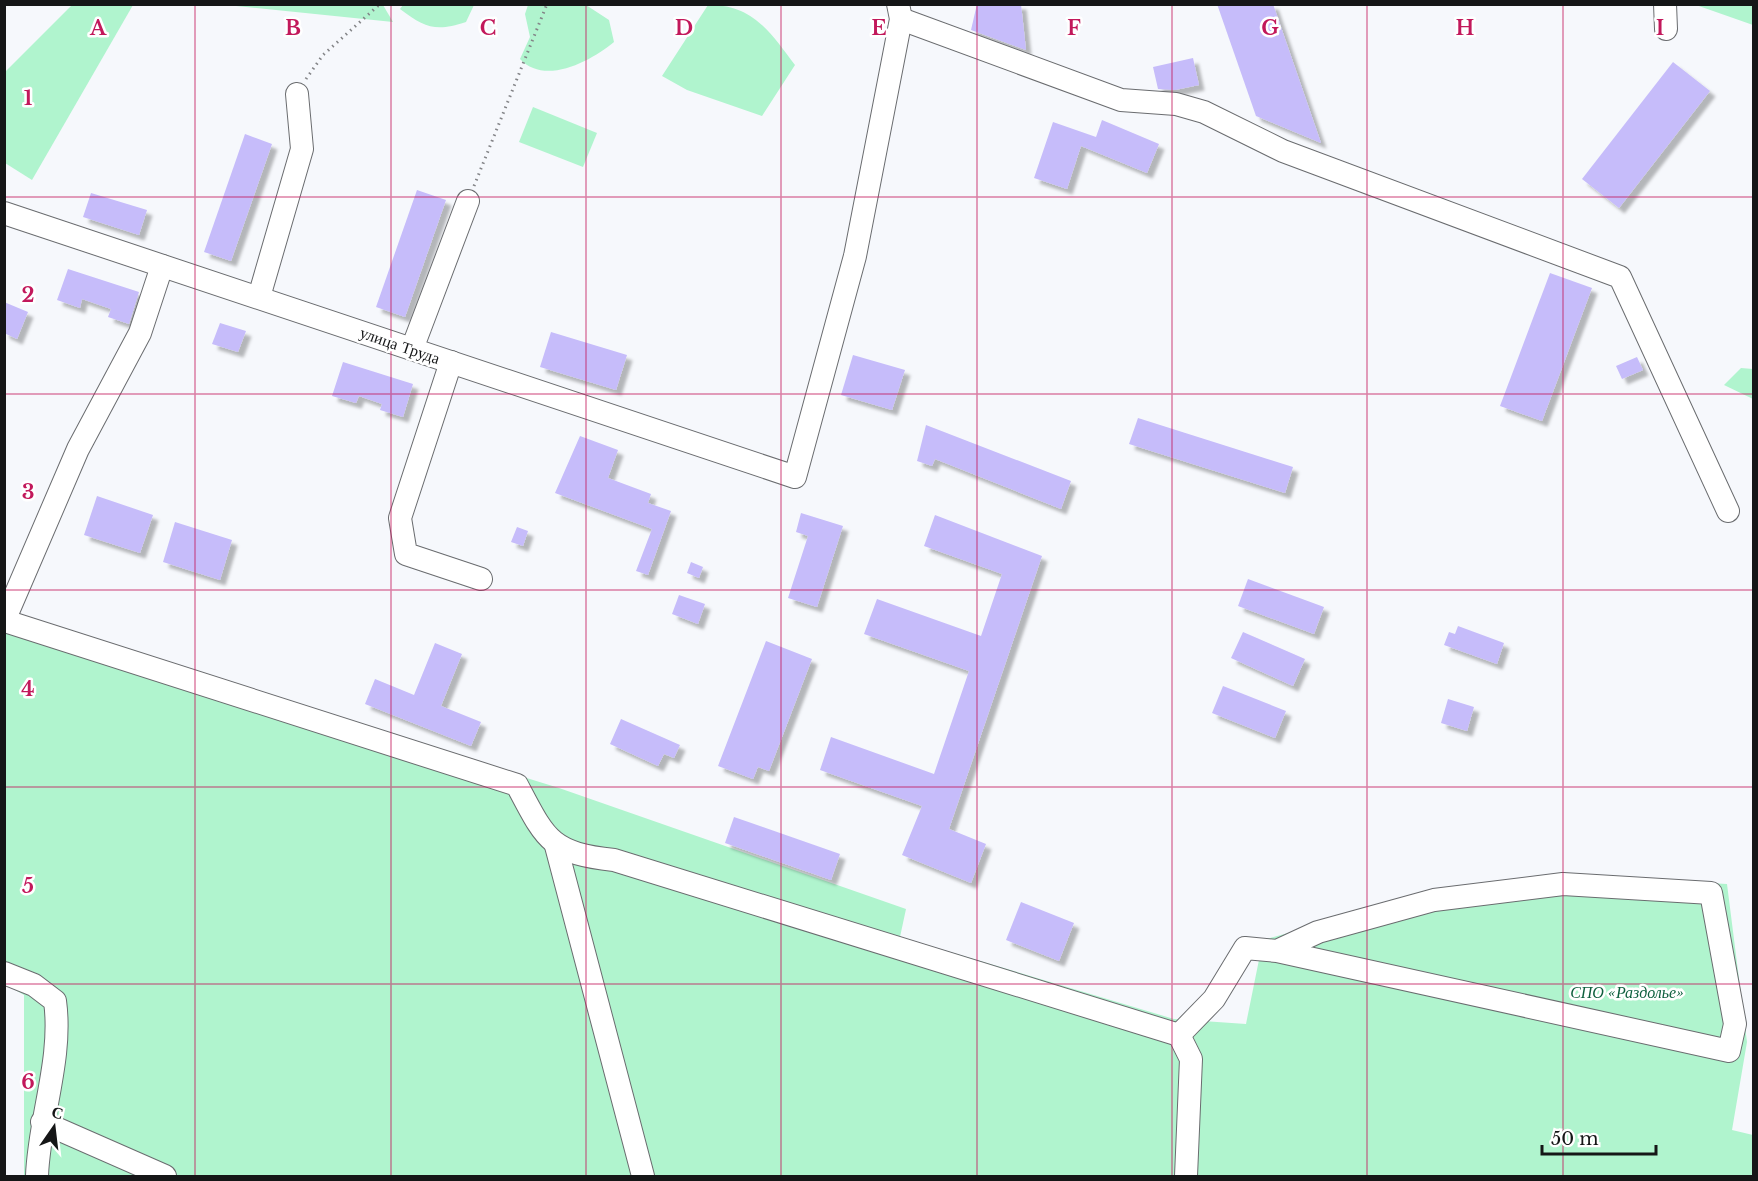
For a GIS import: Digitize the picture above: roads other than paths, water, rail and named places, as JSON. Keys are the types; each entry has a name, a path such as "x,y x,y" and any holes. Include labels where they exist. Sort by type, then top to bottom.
{"street":[{"path":"1665,4 1666,29"},
{"path":"900,12 1121,100 1176,105 1204,112 1283,151 1620,277 1728,511"},
{"name":"улица Труда","path":"4,213 795,477 855,256 900,12"},
{"path":"260,297 302,149 297,94"},
{"path":"412,349 468,201"},
{"path":"162,266 140,333 78,449 5,621 517,785 540,830 556,846 578,856 614,860 1179,1035 1191,1059 1186,1176"},
{"path":"451,362 400,518 406,554 482,579"},
{"path":"556,846 643,1176"},
{"path":"1179,1035 1214,999 1245,948 1277,951 1729,1051 1735,1024 1711,893 1563,884 1434,900 1318,932 1277,951"},
{"path":"4,973 34,985 55,1002 58,1026 42,1122 37,1176"},
{"path":"42,1122 165,1176"}],"park label":[{"name":"СПО «Раздолье»","path":"1627,992"}]}
